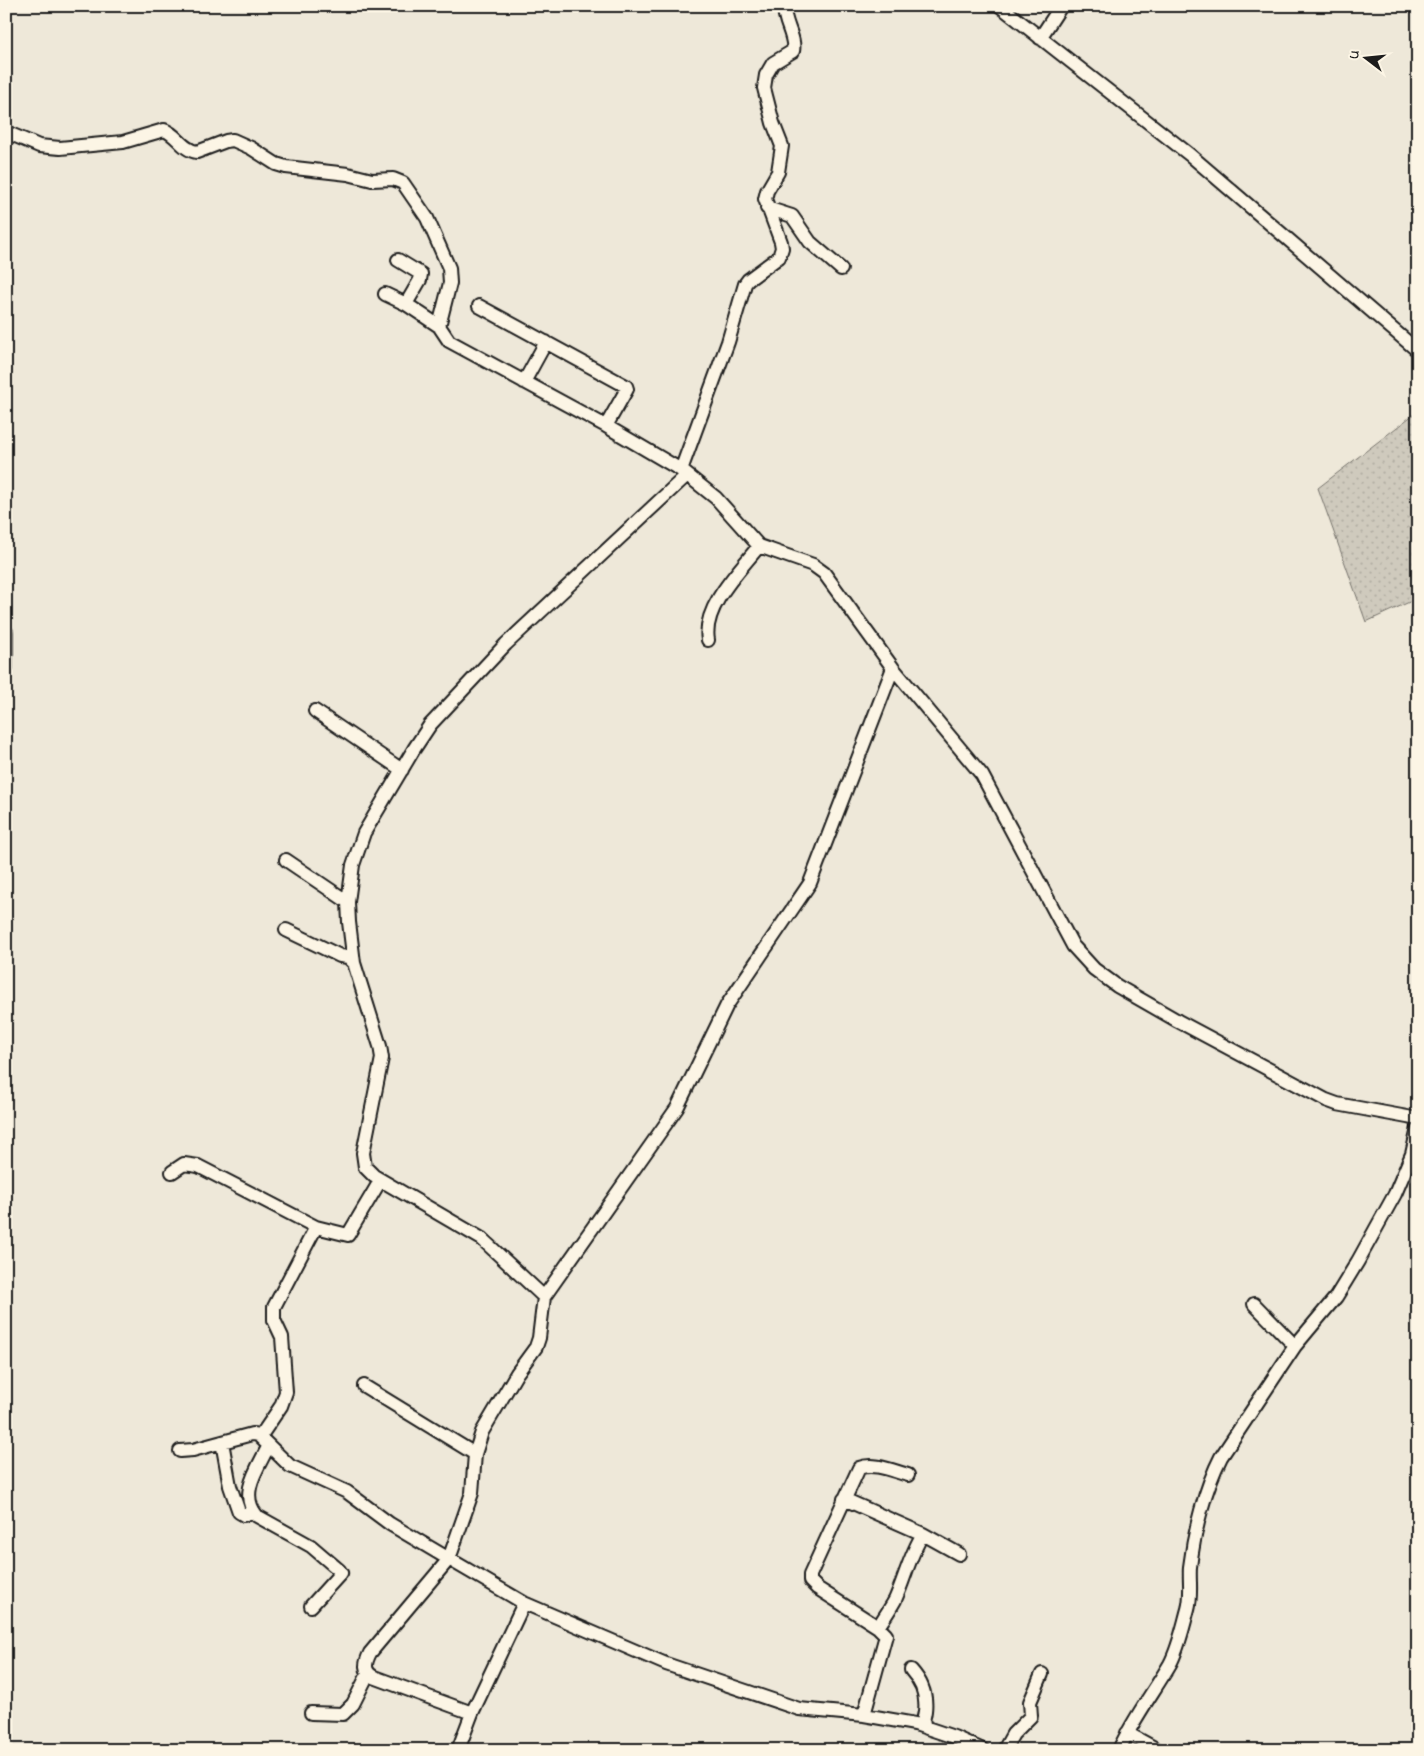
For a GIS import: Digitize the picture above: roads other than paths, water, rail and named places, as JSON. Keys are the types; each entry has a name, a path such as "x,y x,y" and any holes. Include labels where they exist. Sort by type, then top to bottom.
{"street":[{"path":"544,1297 482,1239 380,1181 365,1167 363,1153 382,1064 381,1054 354,963 348,902 353,865 364,833 430,726 486,664 684,472 728,342 745,284 781,253 781,242 765,199 767,191 778,172 782,146 773,123 764,88 766,75 772,63 793,51 794,46 786,25 784,6"},
{"path":"1000,6 1190,155 1418,351"},
{"path":"1040,38 1061,6"},
{"path":"6,132 28,142 50,148 123,142 164,130 170,132 181,145 192,151 197,152 230,140 237,141 276,164 286,167 348,174 372,180 393,178 403,183 427,218 449,268 450,283 439,326"},
{"path":"767,208 792,216 810,242 841,269"},
{"path":"398,260 421,274 420,280 406,304"},
{"path":"385,294 406,304 439,326 453,345 606,426 684,472 716,498 759,546 820,569 893,668 987,782 1073,946 1094,969 1117,986 1178,1022 1326,1100 1337,1104 1418,1119"},
{"path":"479,306 627,387 606,426"},
{"path":"524,382 546,342"},
{"path":"708,640 707,624 713,606 759,546"},
{"path":"6,632 6,668"},
{"path":"472,1713 368,1674 365,1668 366,1661 370,1653 449,1559 472,1493 476,1454 482,1432 538,1342 544,1297 678,1108 727,1005 810,883 893,668"},
{"path":"315,711 402,770"},
{"path":"286,860 348,902"},
{"path":"286,930 340,956 348,957 354,963"},
{"path":"1119,1750 1177,1647 1189,1607 1192,1556 1205,1496 1214,1470 1295,1346 1336,1297 1387,1210 1415,1155 1418,1128"},
{"path":"172,1172 184,1164 198,1166 316,1227 348,1235 380,1181"},
{"path":"316,1227 274,1307 274,1320 282,1337 286,1392 281,1406 261,1435 261,1440 290,1466 347,1492 390,1524 524,1603 666,1664 799,1709 864,1715 915,1724 954,1737 983,1750"},
{"path":"1254,1304 1295,1346"},
{"path":"364,1386 476,1454"},
{"path":"180,1451 193,1450 252,1434 261,1435"},
{"path":"222,1442 230,1486 239,1512 244,1515 253,1511"},
{"path":"268,1447 250,1487 248,1496 253,1511 257,1516 311,1546 339,1570 340,1575 311,1606"},
{"path":"864,1715 881,1651 886,1641 886,1635 878,1627 810,1582 810,1575 859,1468 873,1466 908,1475"},
{"path":"844,1499 923,1534 958,1554"},
{"path":"878,1627 895,1599 911,1561 913,1549 923,1534"},
{"path":"458,1750 472,1713 524,1603"},
{"path":"912,1670 923,1687 925,1711 922,1719 925,1727"},
{"path":"311,1713 343,1714 353,1704 368,1674"},
{"path":"1004,1750 1013,1734 1031,1716 1030,1702 1042,1674"},
{"path":"1127,1733 1158,1750"}]}
